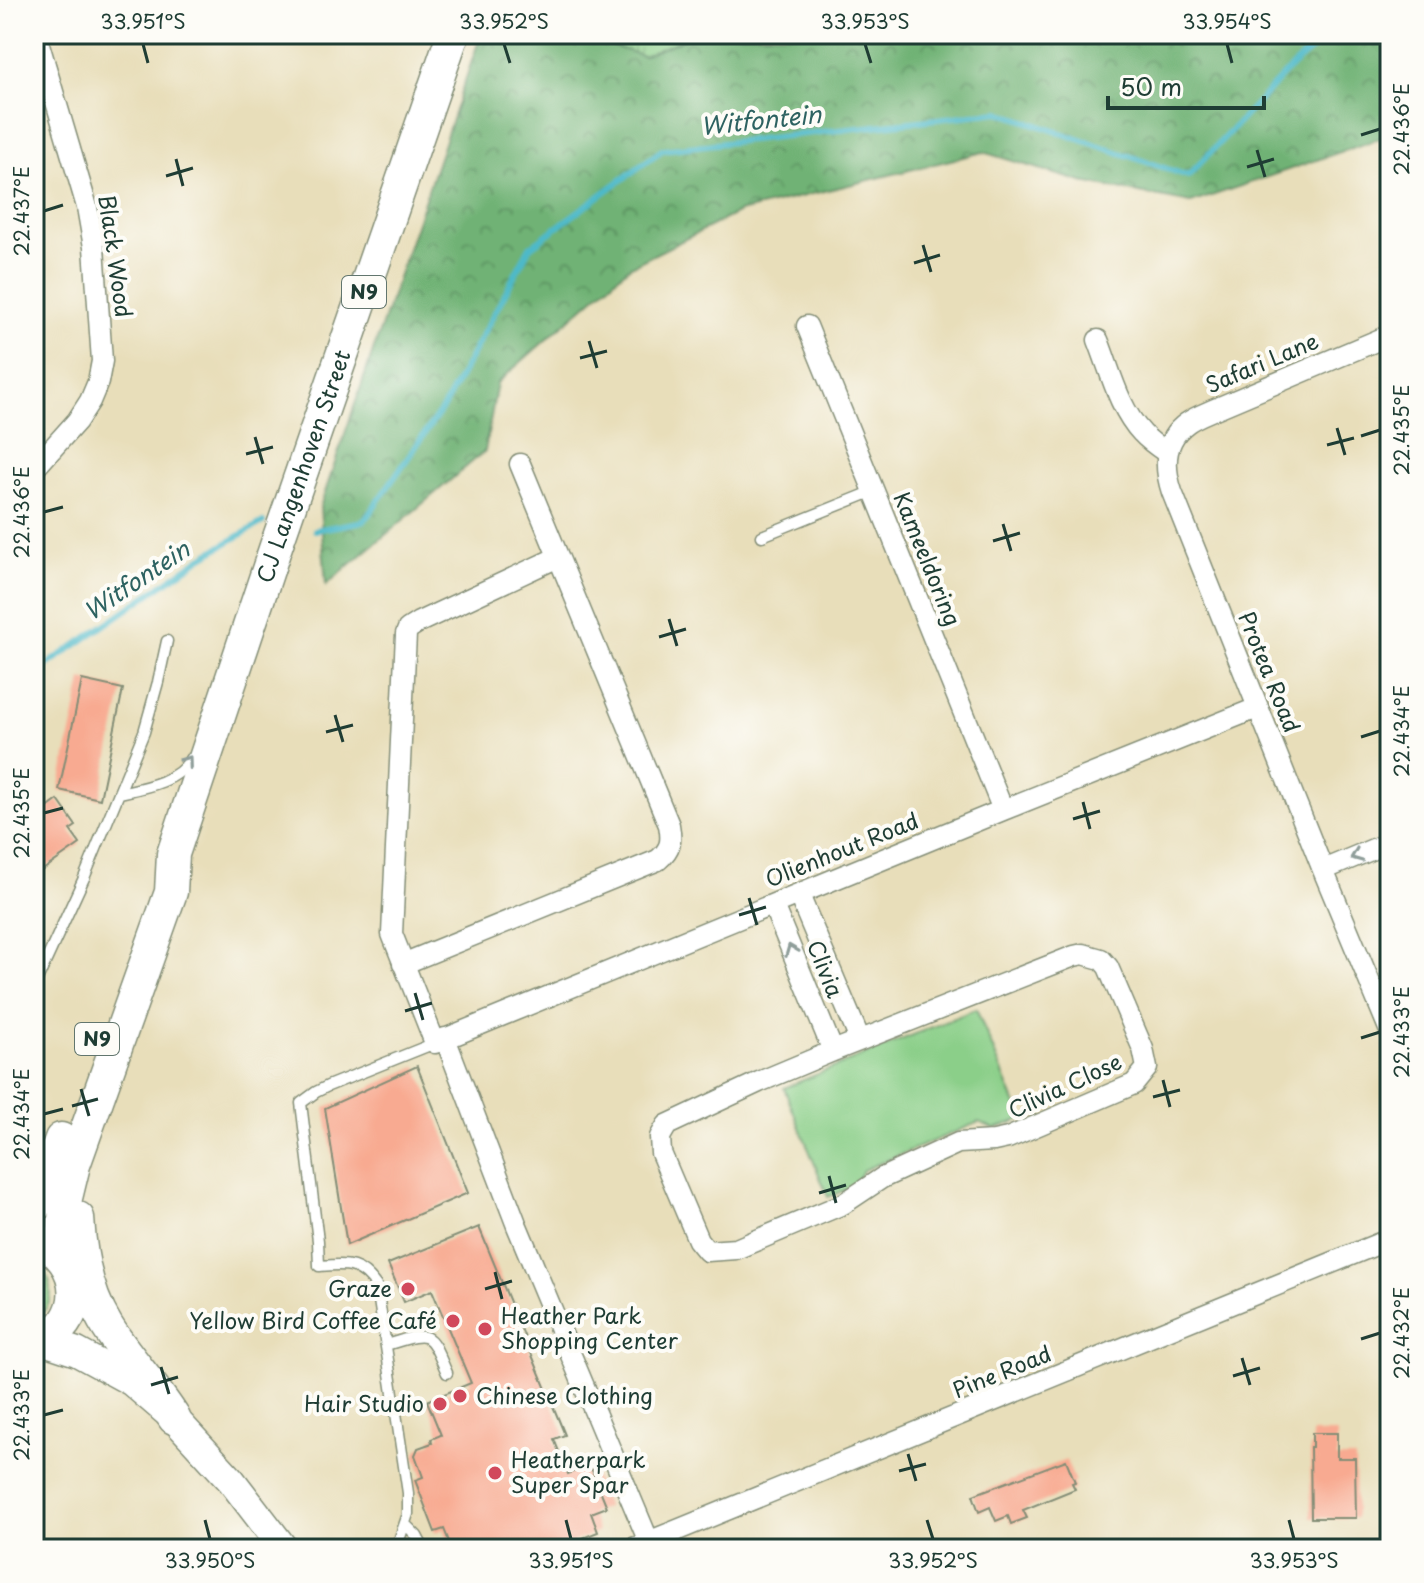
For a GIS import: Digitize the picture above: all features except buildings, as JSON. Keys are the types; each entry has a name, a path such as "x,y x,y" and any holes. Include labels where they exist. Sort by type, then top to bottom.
{"highway":[{"name":"CJ Langenhoven Street","path":"34,1207 50,1173 139,920 153,885 173,854 453,34"},
{"name":"CJ Langenhoven Street","path":"47,1247 171,892 173,854"},
{"path":"92,1112 78,1208 86,1274 107,1326 174,1418"},
{"name":"N9","path":"47,1247 72,1277 73,1302"},
{"path":"39,1343 63,1325 73,1302"}],"main road":[{"path":"73,1302 132,1382"},
{"path":"39,1343 77,1352 132,1382 174,1418 231,1480 284,1549"}],"street":[{"name":"Black Wood","path":"34,469 77,421 90,401 102,361 94,247 87,207 36,34"},
{"name":"Kameeldoring","path":"807,326 1003,810"},
{"name":"Safari Lane","path":"1167,453 1187,422 1390,335"},
{"path":"1098,340 1133,422 1167,453"},
{"name":"Protea Road","path":"1167,453 1167,476 1172,492 1390,1031"},
{"path":"403,964 658,860 671,845 669,825 520,464"},
{"path":"558,557 408,629 391,927 403,964 440,1041 517,1226 640,1545"},
{"name":"Olienhout Road","path":"440,1041 1257,708"},
{"path":"1323,870 1390,842"},
{"name":"Clivia","path":"799,895 860,1040"},
{"name":"Clivia","path":"773,905 833,1051"},
{"name":"Clivia Close","path":"1083,954 1101,959 1108,967 1143,1049 1147,1068 1134,1084 1021,1132 994,1141 958,1143 882,1178 843,1204 736,1249 707,1251 687,1217 661,1153 659,1144 663,1130 673,1121 860,1040 1083,954"},
{"name":"Pine Road","path":"640,1545 1390,1239"}],"lane":[{"path":"762,536 874,491"},
{"path":"34,987 38,967 84,878 144,732 167,641"},
{"path":"119,793 159,782 186,768 237,667"},
{"path":"396,1549 406,1525 408,1493 377,1287 367,1273 347,1264 319,1266 301,1103 328,1086 440,1041"},
{"path":"386,1345 418,1336 426,1337 432,1340 447,1373"},
{"path":"406,1525 424,1549"}],"green space":[{"path":"481,34 575,34 643,56 696,34 1390,34 1390,135 1191,203 1082,182 983,152 739,212 629,267 497,383 485,451 326,585 320,507"},
{"path":"575,34 696,34 643,56"},
{"path":"976,1009 1022,1119 995,1129 979,1122 863,1170 855,1186 828,1197 784,1088"},
{"path":"34,1263 47,1276 51,1291 47,1306 34,1319"}],"waterway":[{"name":"Witfontein","path":"315,530 364,521 444,406 530,247 662,150 999,112 1188,176 1293,65 1330,34"},
{"name":"Witfontein","path":"34,674 201,558 263,522"}],"place":[{"name":"Graze","path":"408,1289"},
{"name":"Yellow Bird Coffee Café","path":"453,1321"},
{"name":"Heather Park Shopping Center","path":"485,1329"},
{"name":"Chinese Clothing","path":"460,1396"},
{"name":"Hair Studio","path":"440,1404"},
{"name":"Heatherpark Super Spar","path":"495,1473"}]}
